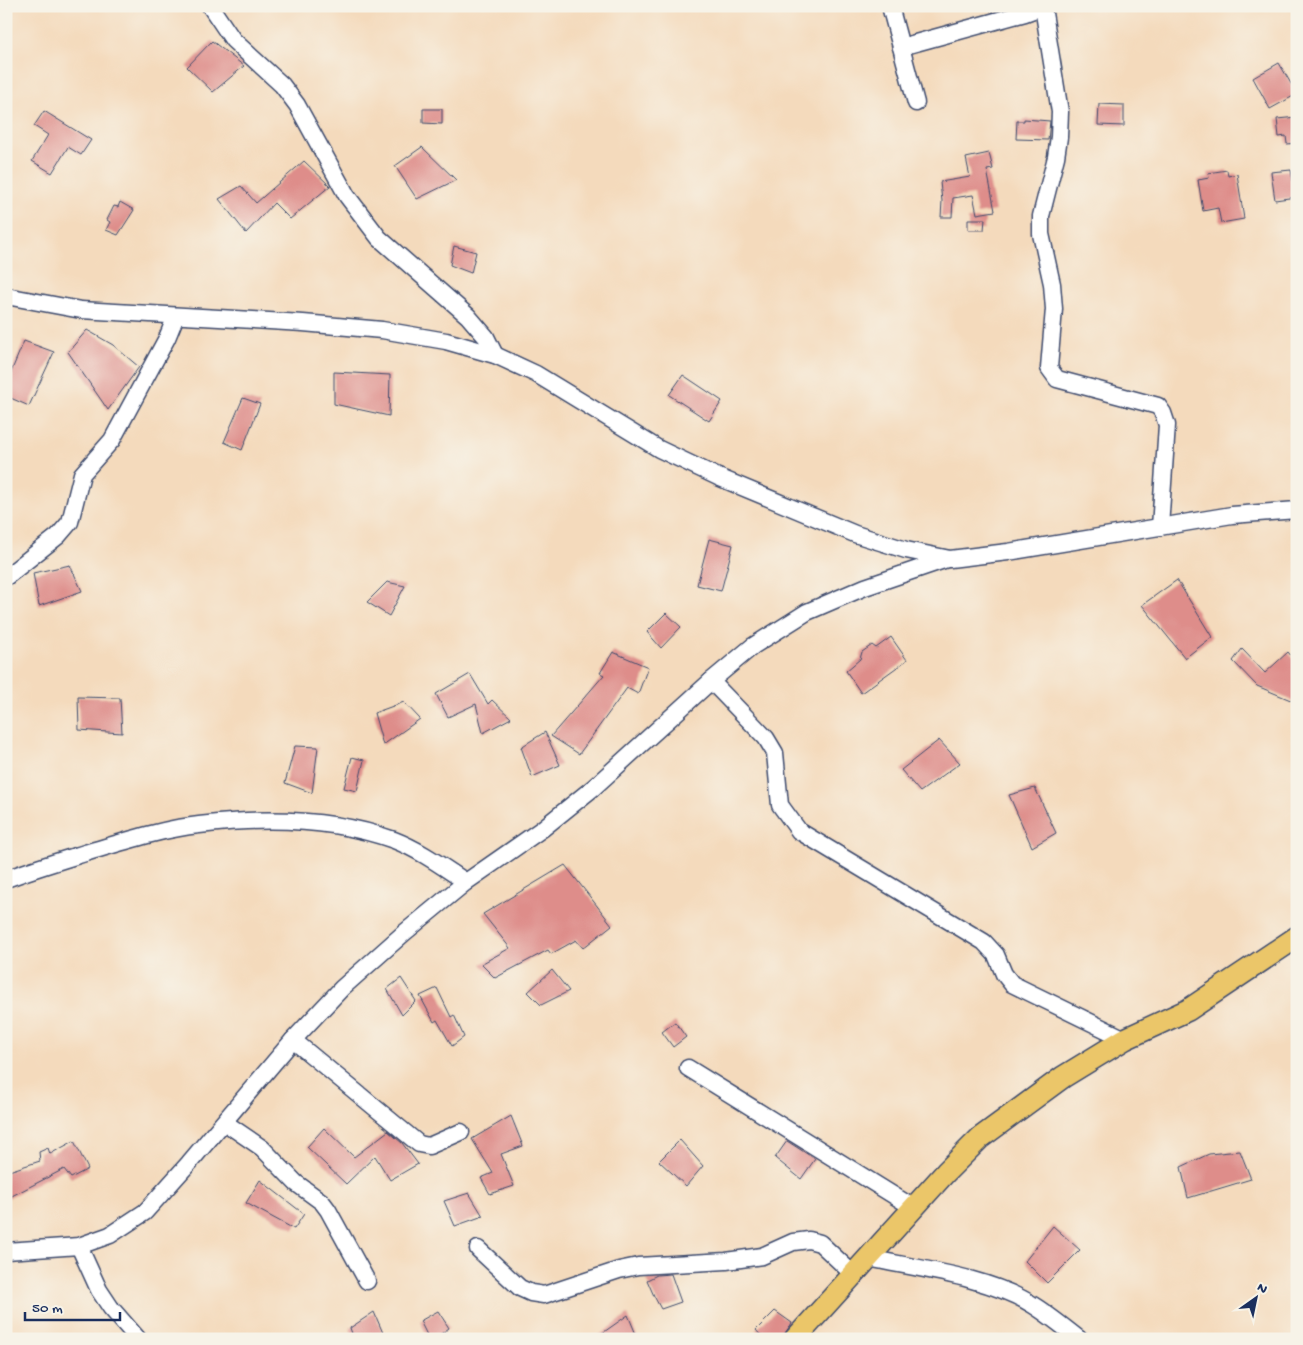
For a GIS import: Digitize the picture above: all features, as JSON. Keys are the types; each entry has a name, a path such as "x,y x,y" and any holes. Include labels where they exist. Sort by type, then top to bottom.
{"main road":[{"path":"795,1339 980,1138 1063,1077 1125,1039 1188,1010 1297,937"}],"street":[{"path":"210,6 233,40 282,85 292,98 347,196 379,238 468,316 486,336 495,355"},
{"path":"890,6 916,103"},
{"path":"901,47 1026,14 1044,7 1060,112 1056,157 1041,216 1041,234 1052,284 1054,308 1049,368 1057,379 1158,406 1164,413 1167,424 1160,527"},
{"path":"6,296 81,310 382,330 446,341 495,355 536,374 659,449 718,477 855,534 906,550 950,559"},
{"path":"6,576 58,536 70,522 82,474 112,440 168,338 176,316"},
{"path":"6,1251 79,1246 110,1235 145,1212 190,1163 293,1040 349,982 404,933 466,882 542,829 593,788 711,681 753,646 806,612 865,587 950,559 1008,552 1232,515 1297,510"},
{"path":"711,681 766,738 775,753 780,804 798,831 984,942 996,955 1004,974 1012,984 1125,1039"},
{"path":"6,879 138,838 198,825 258,821 307,822 363,830 396,841 427,856 466,882"},
{"path":"293,1040 419,1144 429,1146 461,1132"},
{"path":"688,1068 914,1208"},
{"path":"224,1122 262,1148 296,1183 322,1202 367,1281"},
{"path":"478,1249 520,1288 531,1293 544,1295 638,1266 726,1261 762,1256 793,1242 809,1240 820,1244 854,1275"},
{"path":"79,1246 99,1290 111,1308 138,1339"},
{"path":"868,1258 1000,1288 1032,1304 1079,1339"}],"building":[{"path":"212,41 244,66 213,92 187,67"},
{"path":"1279,63 1297,94 1270,109 1253,78"},
{"path":"1099,104 1124,105 1124,126 1098,125"},
{"path":"423,109 442,109 442,124 423,123"},
{"path":"44,111 91,140 81,155 68,147 52,173 32,161 48,135 34,126"},
{"path":"1297,117 1297,143 1287,144 1286,136 1279,137 1277,119"},
{"path":"1024,119 1050,121 1048,140 1016,139 1017,121 1024,121"},
{"path":"422,147 456,180 417,199 395,166"},
{"path":"989,153 993,169 987,170 995,211 977,214 973,195 953,198 952,217 941,217 940,182 970,177 966,158"},
{"path":"304,161 330,186 290,219 274,203 246,233 219,199 241,186 256,203"},
{"path":"1227,170 1228,176 1237,174 1244,219 1221,223 1218,208 1203,211 1198,180 1209,178 1208,173"},
{"path":"1291,170 1296,197 1275,200 1271,172"},
{"path":"120,202 134,210 118,235 106,230 110,222 107,220 114,206 118,207"},
{"path":"968,219 985,219 984,230 968,230"},
{"path":"454,246 476,252 471,273 450,265"},
{"path":"87,330 113,345 139,367 108,410 68,352"},
{"path":"24,341 54,352 29,406 6,396 6,384"},
{"path":"334,372 390,375 389,416 334,404"},
{"path":"683,375 722,401 709,421 669,395"},
{"path":"243,398 260,404 242,450 224,442"},
{"path":"709,539 733,545 721,591 697,585"},
{"path":"70,565 82,591 39,606 33,573"},
{"path":"1177,580 1212,637 1185,658 1142,605"},
{"path":"387,582 405,586 389,616 367,602"},
{"path":"666,613 681,627 661,648 647,632"},
{"path":"891,637 907,660 861,693 846,671 860,659 862,652 872,645 876,648"},
{"path":"1242,649 1265,673 1288,652 1297,663 1297,696 1293,701 1257,686 1233,661"},
{"path":"613,652 648,667 638,694 627,688 579,754 551,736 604,675 600,673"},
{"path":"470,674 488,704 492,700 511,718 483,733 476,704 448,717 436,694"},
{"path":"78,697 120,698 122,733 79,730"},
{"path":"404,702 420,719 383,745 374,713"},
{"path":"545,732 560,765 532,777 521,747"},
{"path":"939,740 960,763 920,792 901,770"},
{"path":"295,746 318,747 312,793 285,783"},
{"path":"352,757 364,760 357,791 344,788"},
{"path":"1035,788 1056,833 1032,847 1009,795"},
{"path":"565,865 612,925 583,948 576,940 551,954 548,950 495,978 481,964 510,948 483,914"},
{"path":"552,970 569,991 541,1005 528,992"},
{"path":"401,978 416,1001 402,1015 387,989"},
{"path":"437,988 451,1017 454,1015 464,1037 452,1046 437,1020 434,1022 420,996"},
{"path":"675,1022 686,1037 673,1047 662,1032"},
{"path":"511,1116 523,1146 501,1154 514,1186 490,1194 481,1178 493,1173 472,1139"},
{"path":"324,1128 354,1157 388,1131 402,1143 418,1164 390,1180 375,1156 346,1184 307,1147"},
{"path":"680,1140 703,1166 686,1186 659,1161"},
{"path":"74,1141 88,1169 71,1178 64,1169 6,1199 6,1172 40,1161 39,1152 48,1148 50,1154"},
{"path":"787,1141 815,1159 801,1179 775,1158"},
{"path":"1240,1151 1251,1179 1188,1198 1181,1167 1209,1154"},
{"path":"260,1180 304,1214 294,1229 246,1203"},
{"path":"469,1193 483,1216 455,1226 444,1201"},
{"path":"1053,1226 1080,1250 1047,1283 1025,1261"},
{"path":"671,1274 681,1302 661,1309 647,1280 657,1275"},
{"path":"438,1311 449,1328 434,1339 429,1339 420,1321"},
{"path":"775,1311 792,1323 781,1339 764,1339 756,1330"},
{"path":"374,1312 383,1333 376,1339 354,1339 350,1328"},
{"path":"628,1315 638,1339 594,1339"}]}
